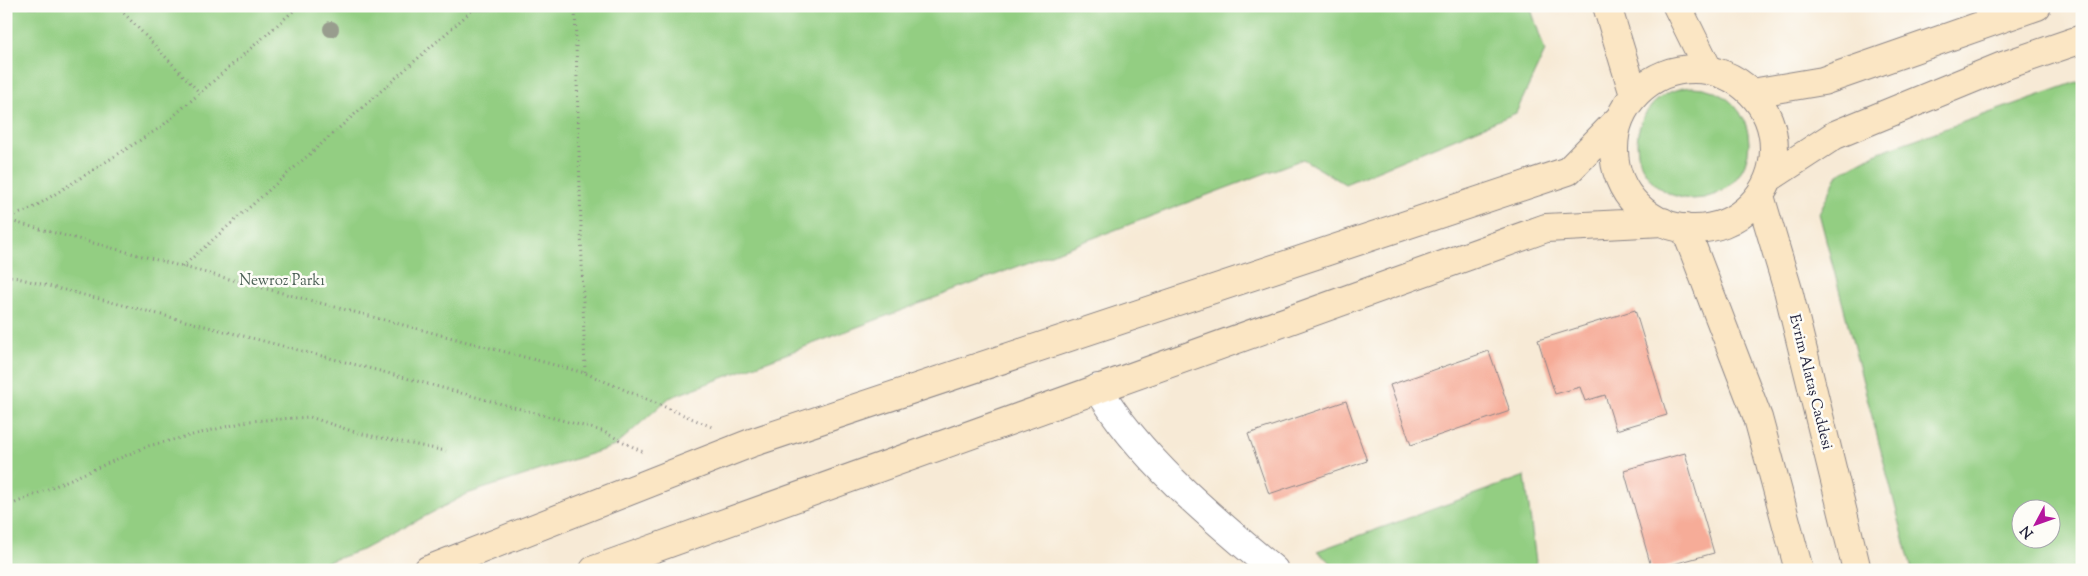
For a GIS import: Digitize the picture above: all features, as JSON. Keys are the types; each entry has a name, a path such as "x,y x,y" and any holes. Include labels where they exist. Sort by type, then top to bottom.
{"main road":[{"path":"1607,6 1634,95"},
{"path":"1677,6 1708,69"},
{"path":"1752,93 1822,81 2037,6"},
{"path":"594,570 1546,228 1674,225 1706,228 1726,223 1745,211 1764,187 1835,135 2003,66 2082,40"},
{"path":"428,570 752,443 1568,171 1619,119 1634,95 1655,78 1681,69 1708,69 1734,79 1752,93 1766,111 1773,133 1775,156 1764,187"},
{"path":"1619,119 1614,139 1615,160 1620,180 1630,197 1645,212 1674,225 1758,418 1799,570"},
{"name":"Evrim Alataş Caddesi","path":"1764,187 1857,570"}],"street":[{"path":"1098,388 1112,412 1137,444 1226,530 1274,570"}],"path":[{"path":"117,6 200,93"},
{"path":"6,219 33,208 161,127 298,6"},
{"path":"182,267 477,6"},
{"path":"575,6 585,374"},
{"path":"6,219 585,374 752,443"},
{"path":"6,274 366,367 602,431 679,471"},
{"path":"6,507 148,446 249,420 310,417 358,433 446,452"}],"green space":[{"name":"Newroz Parkı","path":"6,6 1530,6 1545,51 1516,113 1345,184 1303,159 669,398 615,446 467,494 362,550 304,570 6,570"},
{"path":"2082,80 2082,570 1912,570 1819,213 1838,174 1879,152"},
{"path":"1693,87 1715,91 1733,103 1745,121 1749,143 1745,165 1733,183 1715,195 1693,199 1671,195 1653,183 1641,165 1637,143 1641,121 1653,103 1671,91"},
{"path":"1525,476 1537,570 1339,570 1317,551"}],"building":[{"path":"1635,310 1667,415 1616,430 1605,395 1585,401 1580,387 1555,394 1538,340"},
{"path":"1489,351 1510,411 1411,445 1390,385"},
{"path":"1346,401 1367,461 1269,494 1248,434"},
{"path":"1685,453 1714,553 1652,570 1624,470"}]}
